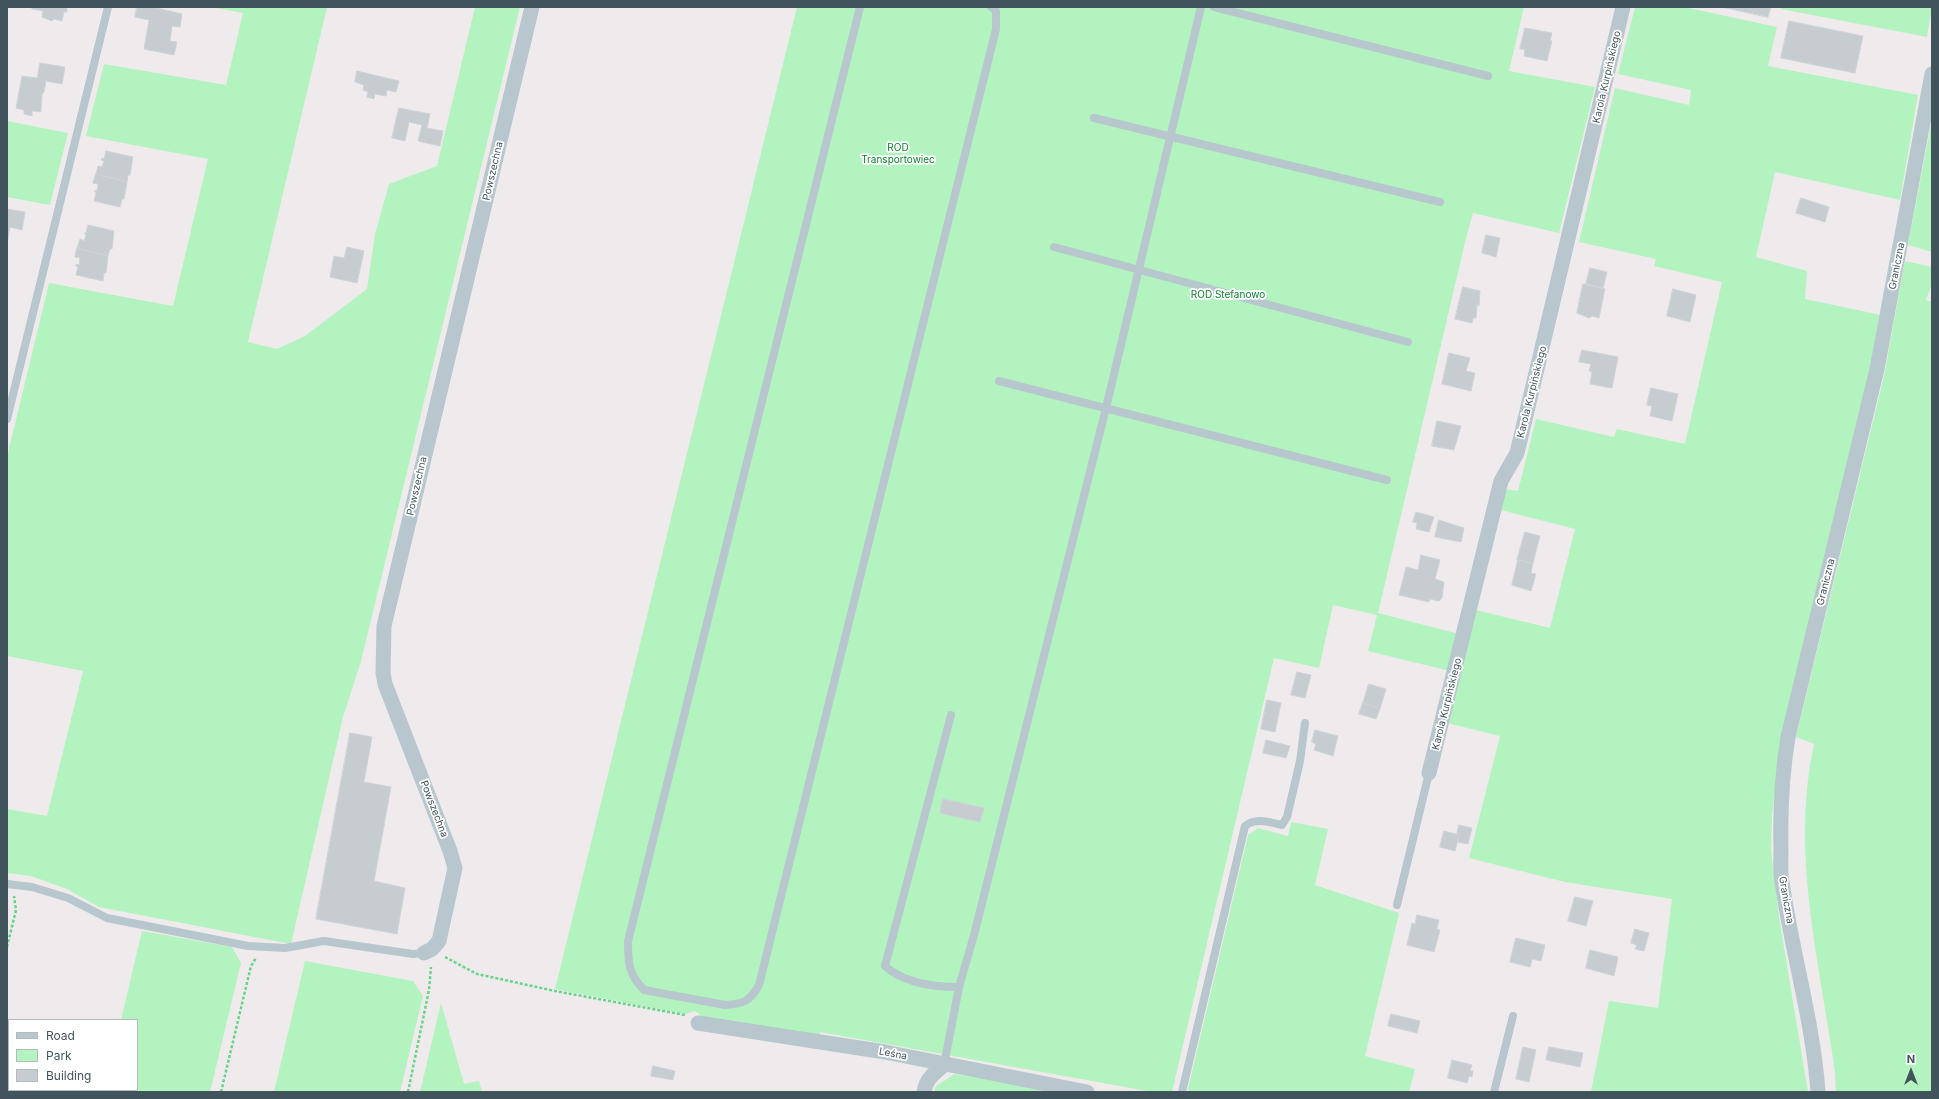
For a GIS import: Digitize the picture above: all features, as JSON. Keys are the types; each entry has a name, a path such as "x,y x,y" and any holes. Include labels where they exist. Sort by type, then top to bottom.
{"street":[{"name":"Powszechna","path":"428,951 439,941 454,868 450,851 385,684 384,626 532,7"},
{"name":"Karola Kurpińskiego","path":"1429,773 1501,481 1517,453 1623,7"},
{"name":"Graniczna","path":"1818,1092 1816,1068 1804,994 1782,881 1780,824 1782,775 1788,737 1877,369 1932,74"},
{"name":"Leśna","path":"698,1023 885,1052 944,1065 1086,1092"},
{"path":"924,1092 925,1084 929,1077 944,1065"}],"lane":[{"path":"7,419 108,7"},
{"path":"860,7 628,941 630,970 635,981 644,990 725,1005 736,1004 749,1000 759,985 996,29 996,11 991,7"},
{"path":"944,1065 959,987 1106,408 1137,270 1201,7"},
{"path":"1214,7 1488,76"},
{"path":"1094,118 1440,202"},
{"path":"1054,247 1408,342"},
{"path":"999,382 1387,480"},
{"path":"951,715 885,966 894,974 938,987 959,987"},
{"path":"1182,1092 1245,826 1251,821 1261,821 1282,825 1287,817 1300,761 1304,723"},
{"path":"1397,905 1429,773"},
{"path":"10,884 32,887 68,898 107,918 248,946 285,948 324,941 413,954 428,951"},
{"path":"1494,1092 1513,1016"}],"path":[{"path":"7,947 16,910 10,884"},
{"path":"221,1092 251,966 262,947"},
{"path":"428,951 476,974 555,991 689,1016 698,1023"},
{"path":"408,1092 428,990 431,967 428,951"}],"green space":[{"path":"211,7 327,7 248,342 277,349 305,336 367,289 375,234 389,184 437,166 475,7 520,7 361,661 343,717 291,944 99,907 67,889 31,876 7,873 7,809 47,816 83,671 7,656 7,457 49,283 173,306 208,159 86,136 104,64 226,85 243,13"},
{"path":"797,7 1524,7 1509,71 1595,87 1559,233 1473,213 1467,234 1378,613 1459,634 1450,671 1368,651 1377,615 1333,605 1319,668 1274,658 1172,1092 1153,1092 820,1032 819,1039 705,1019 695,1011 685,1014 555,989"},
{"path":"1635,7 1684,7 1777,27 1768,66 1918,95 1900,200 1775,172 1756,257 1807,271 1805,299 1881,315 1870,374 1782,740 1772,815 1771,849 1779,917 1808,1092 1591,1092 1609,1001 1658,1008 1672,899 1565,882 1469,858 1500,736 1447,723 1476,610 1550,628 1575,529 1501,510 1505,489 1518,491 1536,419 1614,437 1617,429 1685,444 1722,282 1654,266 1656,259 1579,242 1615,88 1689,105 1691,90 1618,74"},
{"path":"1782,7 1932,7 1927,37 1781,9"},
{"path":"1932,119 1932,252 1908,245"},
{"path":"7,121 68,133 50,205 7,197"},
{"path":"1905,261 1932,267 1932,284 1926,300 1932,302 1932,1092 1836,1092 1835,1072 1815,949 1806,867 1805,826 1807,785 1814,744 1796,737 1884,376"},
{"path":"1291,822 1328,829 1315,885 1399,913 1365,1056 1415,1069 1409,1092 1190,1092 1188,1089 1248,835 1258,828 1288,836"},
{"path":"142,931 232,947 241,963 210,1092 103,1092 138,1091 138,1019 121,1019"},
{"path":"305,961 413,981 423,996 400,1092 274,1092"},
{"path":"441,1003 464,1084 479,1081 482,1092 420,1092"},
{"path":"955,1074 1059,1092 934,1092 936,1086"}],"building":[{"path":"33,7 67,7 67,12 64,12 62,21 54,19 52,21 42,17 43,11 32,9"},
{"path":"137,7 153,7 182,14 180,27 172,26 170,41 177,42 174,55 144,49 149,20 135,17"},
{"path":"1722,7 1771,7 1768,17"},
{"path":"1789,21 1863,36 1855,73 1781,58"},
{"path":"1525,28 1552,33 1550,41 1552,41 1547,61 1524,56 1525,50 1520,49"},
{"path":"40,63 65,67 62,84 46,81 44,92 42,94 41,112 32,111 32,116 24,114 24,110 16,108 22,76 37,78"},
{"path":"357,71 399,81 396,92 387,90 386,96 375,94 374,99 367,97 368,92 363,90 364,85 355,82"},
{"path":"399,108 430,114 427,128 443,131 440,146 418,141 422,125 409,122 405,141 392,138"},
{"path":"106,151 133,157 130,175 128,175 127,182 96,174 98,166 102,167 104,161 101,160 102,158 104,159"},
{"path":"96,174 127,182 124,199 122,199 120,207 94,201 96,193 94,191 97,191 98,184 93,183"},
{"path":"1801,198 1829,207 1825,222 1796,213"},
{"path":"7,209 25,212 22,230 10,227 7,245"},
{"path":"88,225 114,231 112,249 110,249 108,256 77,248 80,239 84,241 86,235 84,233 86,233"},
{"path":"1486,235 1500,238 1496,257 1482,253"},
{"path":"347,247 364,251 357,283 330,277 334,256 344,258"},
{"path":"77,248 108,256 106,273 104,273 103,281 76,275 78,267 76,264 79,265 80,258 75,257"},
{"path":"1590,268 1607,272 1603,288 1586,284"},
{"path":"1583,284 1605,289 1599,318 1592,316 1589,318 1577,313"},
{"path":"1463,287 1480,291 1479,306 1477,305 1476,318 1473,318 1472,323 1455,319"},
{"path":"1673,289 1696,295 1690,322 1667,316"},
{"path":"1582,350 1618,357 1612,388 1590,384 1592,372 1589,371 1591,364 1579,362"},
{"path":"1449,353 1470,358 1466,371 1475,373 1471,391 1442,384"},
{"path":"1651,388 1678,394 1672,421 1650,416 1652,406 1647,405"},
{"path":"1437,421 1461,426 1454,450 1432,446"},
{"path":"1416,512 1434,517 1429,532 1416,529 1417,523 1413,522"},
{"path":"1439,520 1464,528 1461,542 1435,537"},
{"path":"1525,532 1540,536 1533,563 1517,560"},
{"path":"1421,555 1440,560 1435,579 1444,582 1442,598 1439,601 1430,599 1429,602 1399,595 1406,567 1418,570"},
{"path":"1518,560 1533,563 1531,573 1536,574 1531,591 1512,585"},
{"path":"1297,672 1311,675 1305,698 1291,695"},
{"path":"1369,684 1386,689 1380,709 1363,703"},
{"path":"1267,700 1281,703 1275,732 1261,729"},
{"path":"1363,703 1380,709 1376,719 1359,714"},
{"path":"1315,730 1338,736 1333,756 1314,750 1316,744 1312,742"},
{"path":"350,733 372,737 364,782 391,787 374,881 405,888 397,934 316,919"},
{"path":"1266,740 1290,746 1286,758 1263,753"},
{"path":"943,799 984,808 980,822 940,813"},
{"path":"1459,825 1472,828 1468,844 1458,842 1459,835 1457,834"},
{"path":"1444,831 1459,835 1455,851 1440,847"},
{"path":"1575,897 1593,901 1586,926 1568,921"},
{"path":"1417,915 1439,920 1437,929 1440,930 1434,952 1407,945 1412,923 1415,924"},
{"path":"1635,929 1649,933 1644,951 1635,949 1637,945 1631,943"},
{"path":"1516,938 1545,945 1541,961 1532,959 1530,967 1510,962"},
{"path":"1590,950 1618,957 1614,976 1586,968"},
{"path":"1391,1014 1420,1021 1417,1033 1388,1026"},
{"path":"1523,1047 1536,1050 1529,1082 1516,1079"},
{"path":"1549,1047 1583,1053 1580,1067 1546,1060"},
{"path":"1452,1060 1472,1065 1470,1071 1473,1071 1472,1077 1469,1076 1467,1083 1448,1078"},
{"path":"653,1066 675,1071 673,1080 651,1076"}],"park label":[{"name":"ROD Transportowiec","path":"898,154"},
{"name":"ROD Stefanowo","path":"1228,295"}]}
